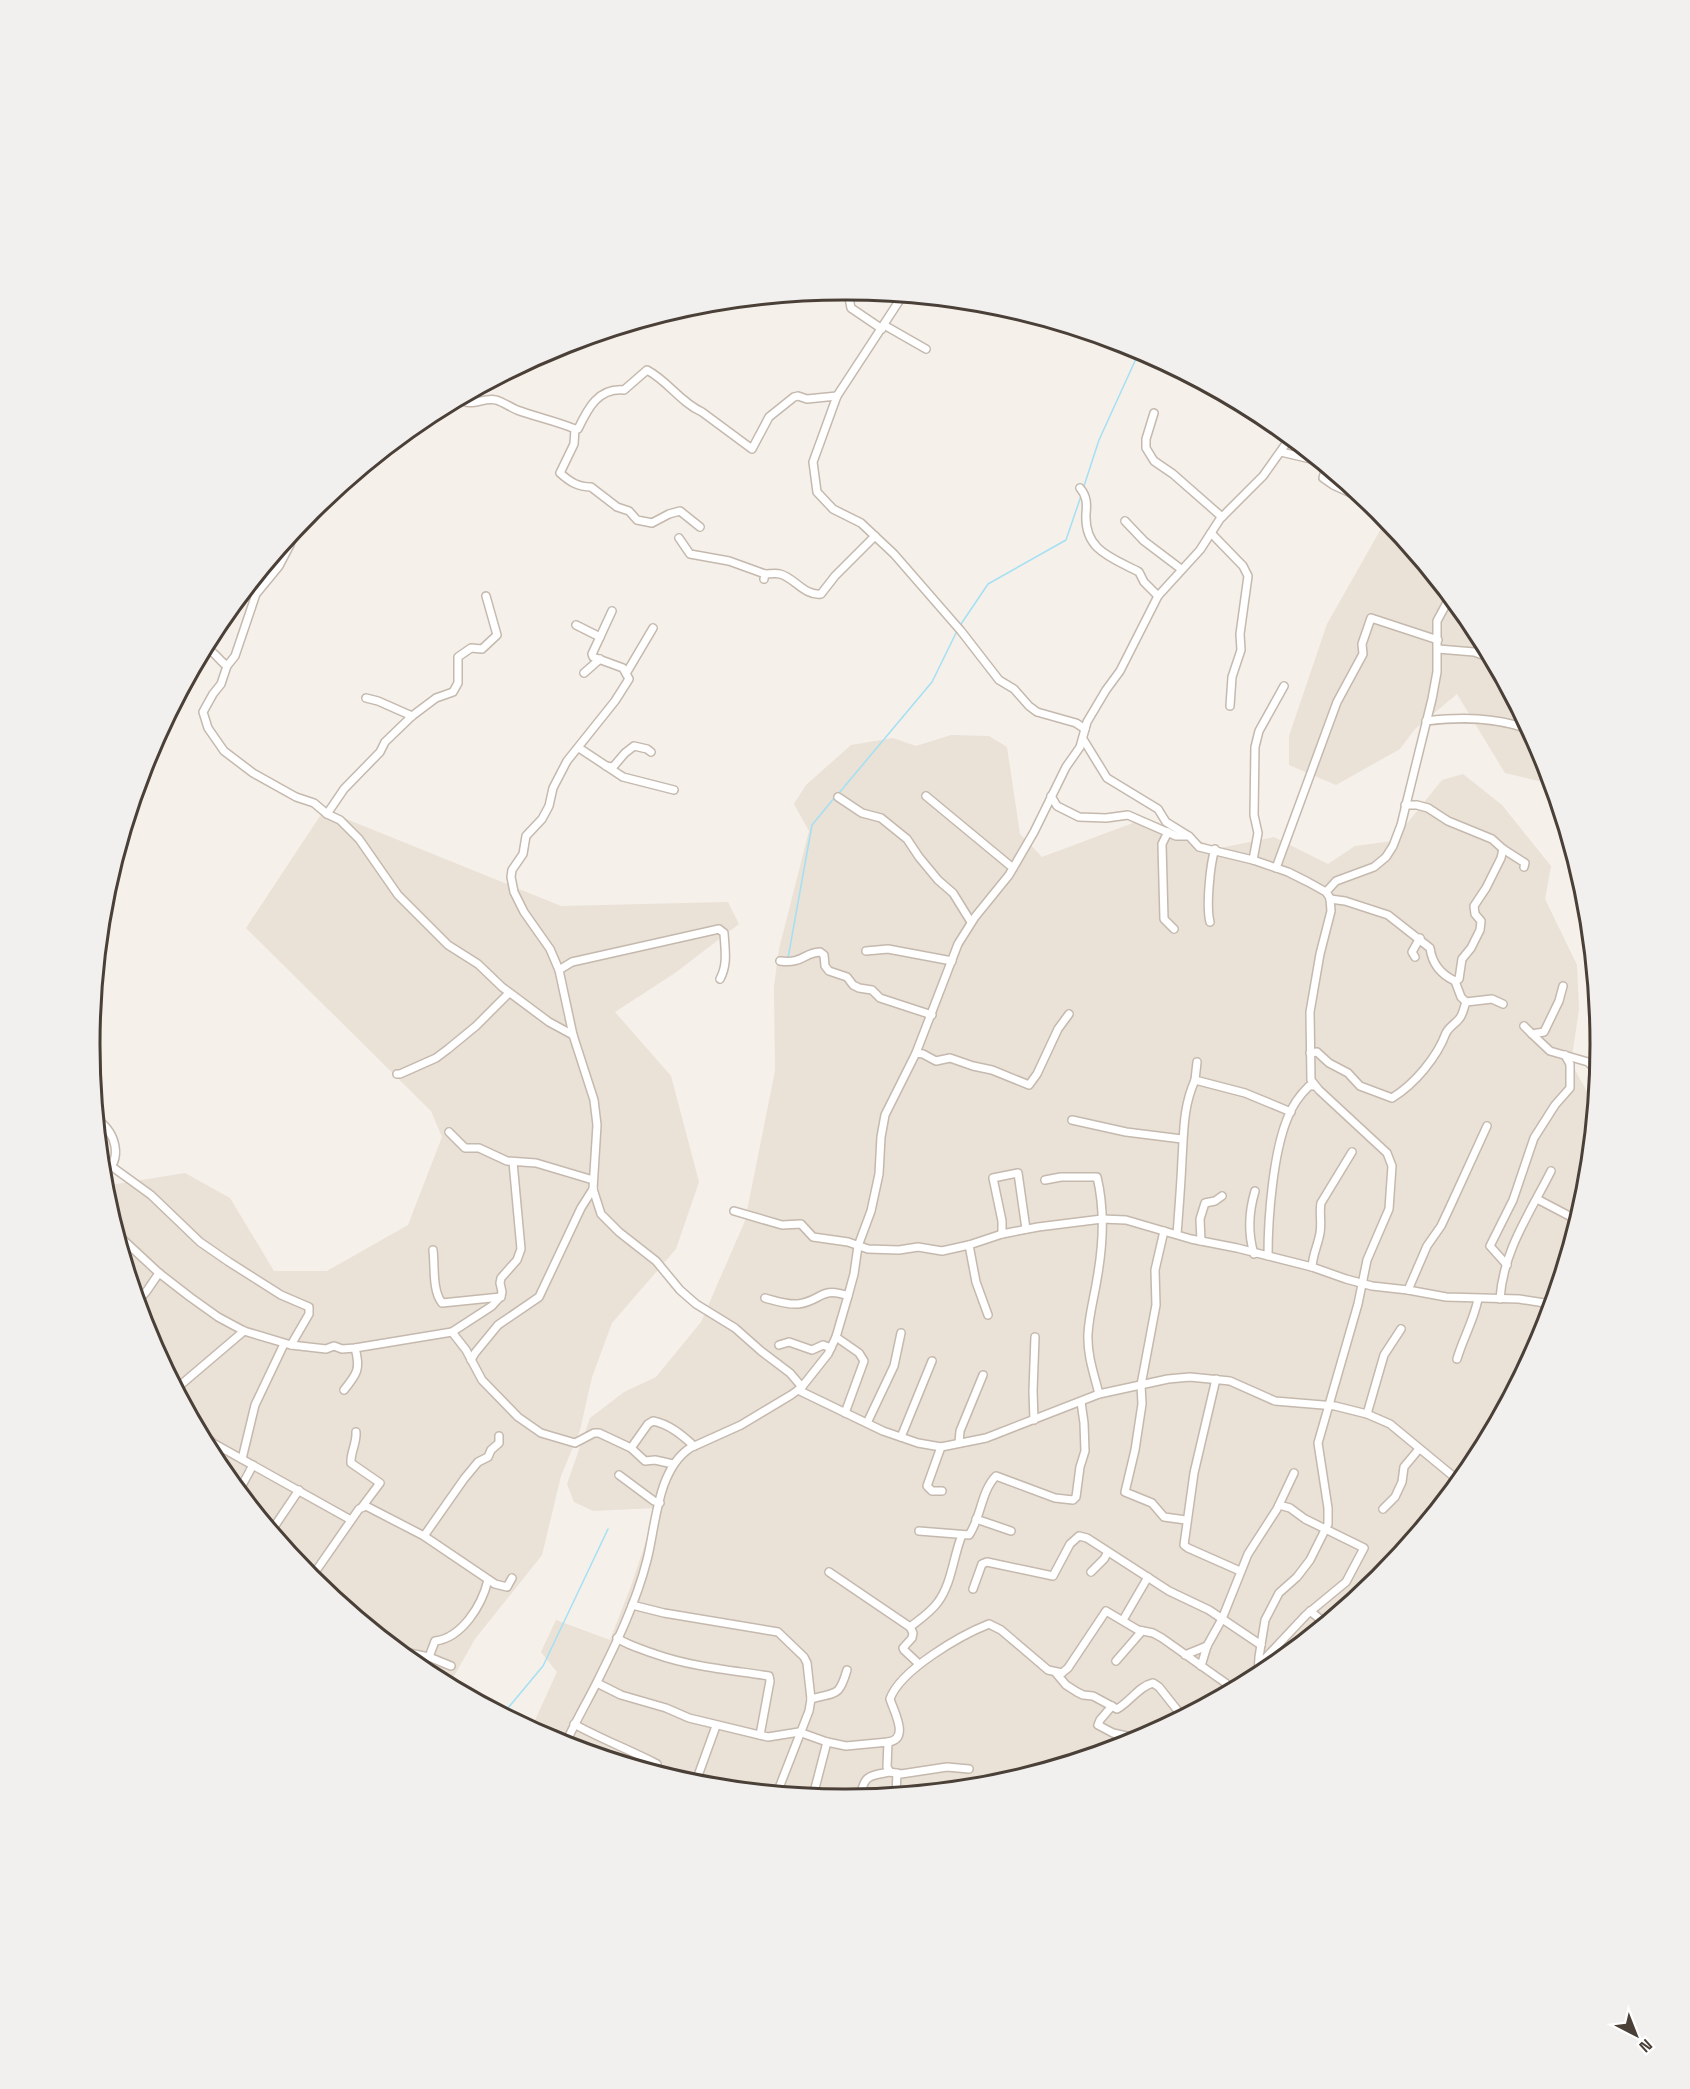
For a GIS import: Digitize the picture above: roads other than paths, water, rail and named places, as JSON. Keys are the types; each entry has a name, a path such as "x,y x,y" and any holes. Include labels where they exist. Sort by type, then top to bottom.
{"street":[{"path":"849,300 851,308 926,349"},
{"path":"898,302 837,396 813,462 817,492 833,509 861,523 894,554 961,631 999,680 1014,689 1029,706 1037,711 1076,723 1085,729"},
{"path":"575,429 578,429 597,397 615,390 624,390 647,370 659,377 694,408 752,449 769,417 795,397 807,399 837,396"},
{"path":"469,402 496,400 518,410 575,429"},
{"path":"1154,413 1146,439 1146,448 1154,461 1173,474 1222,517"},
{"path":"575,429 574,444 560,473 566,478 582,487 591,486 617,507 629,511 637,520 652,523 680,511 700,527"},
{"path":"569,1735 597,1683 632,1605 646,1561 664,1482 673,1464 683,1453 694,1446 741,1425 800,1389 816,1371 831,1348 855,1274 858,1246 871,1211 879,1174 885,1115 916,1053 958,944 971,922 1013,868 1066,767 1078,751 1085,729 1106,690 1120,672 1158,596 1200,550 1222,517 1263,476 1286,445"},
{"path":"1281,452 1302,457"},
{"path":"1324,475 1323,478 1339,488"},
{"path":"1080,488 1087,497 1086,531 1094,544 1119,564 1139,572 1144,582 1158,596"},
{"path":"1125,521 1144,541 1181,569"},
{"path":"1211,533 1243,566 1248,576 1240,650 1232,677 1230,706"},
{"path":"679,538 690,554 729,561 764,576 781,574 800,588 816,595 821,594 835,576 875,536"},
{"path":"286,553 279,566 256,594 235,656 227,666 221,684 203,712 216,742 253,773 296,797 314,803 327,814 340,820 359,839 398,895 448,945 478,964 509,993 549,1022 573,1035"},
{"path":"327,814 344,789 380,752 385,742 412,716 436,698 453,692 458,683 458,657 471,648 482,649 497,635 486,596"},
{"path":"1326,892 1336,881 1360,871 1368,871 1386,857 1396,838 1437,676 1436,629 1437,621 1446,605"},
{"path":"612,611 592,654 593,657 617,665 627,672 629,679 567,761 553,788 543,819 526,836 523,854 512,870 511,877 514,892 524,912 549,949 559,970 573,1035 591,1089 596,1108 597,1125 593,1189 601,1214 619,1232 656,1261 674,1285 696,1304 735,1328 790,1373 800,1389 845,1413 918,1443 941,1447 986,1438 1099,1394 1190,1377 1230,1381 1275,1401 1293,1404 1316,1403 1367,1414 1390,1424 1452,1475"},
{"path":"1276,868 1337,702 1363,654 1362,644 1371,618 1438,640"},
{"path":"576,625 600,637"},
{"path":"627,672 653,628"},
{"path":"1438,649 1478,654"},
{"path":"213,652 220,662 227,666"},
{"path":"584,673 600,659"},
{"path":"1253,860 1258,834 1254,815 1255,747 1259,731 1284,686"},
{"path":"366,698 412,716"},
{"path":"1426,721 1483,718 1518,727"},
{"path":"1083,739 1107,778 1158,809 1166,822 1194,839 1199,847 1215,849 1276,868 1326,892 1330,899 1331,911 1320,954 1310,1012 1311,1080 1314,1086 1379,1144 1391,1159 1389,1209 1367,1260 1336,1381 1327,1407 1318,1451 1329,1518 1326,1529 1310,1560 1297,1578 1280,1593 1265,1620 1258,1664"},
{"path":"605,766 613,767 634,746 647,748 651,752"},
{"path":"579,748 623,777 674,790"},
{"path":"1078,751 1090,752"},
{"path":"926,796 1013,868"},
{"path":"1051,796 1057,806 1078,817 1106,818 1128,815 1176,836 1186,835"},
{"path":"838,797 862,813 880,818 907,839 938,880 953,893 971,922"},
{"path":"1406,805 1428,808 1448,821 1492,839 1503,849 1525,862 1524,867"},
{"path":"1168,832 1162,844 1164,920 1174,929"},
{"path":"1210,921 1207,911 1211,861 1215,849"},
{"path":"1455,981 1459,979 1462,959 1471,948 1480,930 1480,921 1475,914 1474,906 1486,888 1503,849"},
{"path":"1330,899 1345,901 1384,914 1420,938 1430,948 1431,956 1437,967 1445,976 1455,981 1461,997 1466,1002"},
{"path":"559,970 572,962 719,929 723,933 726,961 725,970 720,979"},
{"path":"1415,957 1412,952 1420,938"},
{"path":"866,951 888,949 952,961"},
{"path":"780,961 793,963 815,952 820,952 824,955 825,966 829,971 846,977 859,988 872,990 880,998 932,1015"},
{"path":"1532,1034 1544,1032 1559,1001 1563,986"},
{"path":"397,1074 436,1058 476,1026 509,993"},
{"path":"1466,1002 1492,999 1503,1004"},
{"path":"1310,1053 1317,1052 1327,1061 1348,1073 1366,1090 1392,1098 1410,1084 1431,1060 1449,1029 1462,1017 1466,1002"},
{"path":"916,1053 936,1061 950,1058 992,1070 1029,1085 1037,1074 1054,1035 1069,1014"},
{"path":"1524,1026 1550,1051 1589,1063"},
{"path":"1507,1265 1490,1246 1513,1200 1534,1138 1555,1105 1570,1088 1570,1064 1565,1055"},
{"path":"1177,1234 1184,1113 1195,1080 1197,1062"},
{"path":"1195,1080 1245,1093 1290,1112"},
{"path":"1268,1256 1268,1224 1283,1133 1290,1112 1306,1089 1314,1086"},
{"path":"1072,1120 1126,1132 1182,1139"},
{"path":"1408,1290 1426,1246 1445,1217 1487,1126"},
{"path":"106,1128 112,1135 116,1147 115,1160 111,1166 151,1195 191,1234 229,1262 281,1295 309,1307 309,1314 287,1344 255,1405 242,1459"},
{"path":"449,1132 465,1148 479,1148 507,1161 536,1163 593,1180"},
{"path":"1312,1267 1314,1250 1320,1233 1322,1203 1352,1152"},
{"path":"128,1244 159,1273 218,1317 244,1331 287,1344 326,1349 334,1346 355,1348 452,1332 492,1306 501,1297 501,1278 517,1260 521,1249 513,1162"},
{"path":"1500,1299 1515,1239 1551,1171"},
{"path":"1002,1234 1002,1221 993,1178 1018,1173 1026,1229"},
{"path":"1046,1180 1060,1177 1097,1178 1101,1192 1102,1218 1098,1271 1090,1311 1088,1336 1088,1352 1099,1394"},
{"path":"471,1360 498,1325 539,1297 581,1208 593,1189"},
{"path":"1254,1254 1250,1241 1250,1226 1255,1191"},
{"path":"1201,1241 1200,1219 1205,1203 1215,1201 1222,1196"},
{"path":"1537,1199 1569,1216"},
{"path":"734,1211 782,1225 801,1224 813,1237 838,1240 858,1246 899,1250 918,1246 942,1251 1026,1229 1102,1218 1126,1220 1201,1241 1312,1267 1346,1280 1372,1286 1446,1297 1520,1299 1543,1303"},
{"path":"1164,1231 1157,1259 1156,1305 1141,1385 1142,1404 1125,1492 1152,1503 1164,1517 1186,1520"},
{"path":"969,1245 976,1282 988,1315"},
{"path":"433,1250 435,1276 439,1299 442,1303 501,1297"},
{"path":"144,1294 159,1273"},
{"path":"765,1298 777,1302 799,1304 827,1291 848,1296"},
{"path":"1457,1359 1464,1337 1473,1322 1479,1299"},
{"path":"1367,1414 1384,1355 1401,1329"},
{"path":"182,1384 244,1331"},
{"path":"452,1332 487,1386 518,1417 541,1433 575,1443 594,1433 599,1433 631,1448 645,1461 655,1460 673,1464"},
{"path":"867,1423 894,1366 901,1333"},
{"path":"1034,1420 1035,1336"},
{"path":"836,1337 859,1353 864,1362 845,1413"},
{"path":"779,1345 789,1342 812,1350 823,1345 831,1348"},
{"path":"344,1390 359,1367 355,1348"},
{"path":"901,1437 932,1361"},
{"path":"959,1443 960,1431 983,1375"},
{"path":"1216,1379 1194,1473 1184,1545 1240,1571"},
{"path":"919,1531 971,1534 992,1480 996,1476 1055,1498 1073,1500 1076,1497 1080,1467 1085,1451 1081,1402"},
{"path":"631,1448 648,1424 653,1421 666,1425 694,1446"},
{"path":"317,1569 380,1483 351,1463 350,1459 357,1441 356,1432"},
{"path":"424,1536 464,1479 478,1462 488,1457 491,1450 499,1443 499,1436"},
{"path":"218,1445 351,1520"},
{"path":"941,1447 927,1486 932,1491 942,1491"},
{"path":"1383,1509 1395,1497 1404,1467 1419,1449"},
{"path":"243,1483 253,1466"},
{"path":"1201,1666 1207,1646 1222,1618 1248,1554 1279,1505 1294,1473"},
{"path":"619,1475 660,1503"},
{"path":"276,1524 299,1490"},
{"path":"1262,1662 1310,1611 1346,1582 1364,1548 1279,1505"},
{"path":"362,1507 366,1506 424,1536 488,1580 502,1587 507,1587 512,1578"},
{"path":"976,1519 1011,1531"},
{"path":"910,1627 939,1601 962,1535"},
{"path":"973,1589 982,1564 987,1562 1053,1576 1070,1544 1079,1536 1087,1538 1148,1577 1222,1618 1261,1645"},
{"path":"1091,1572 1108,1552"},
{"path":"829,1572 910,1627 913,1633 912,1638 903,1648 919,1664"},
{"path":"1123,1620 1148,1577"},
{"path":"429,1657 435,1641 452,1634 474,1615 488,1580"},
{"path":"632,1605 664,1613 778,1632 804,1657 807,1664 811,1699 809,1711 780,1786"},
{"path":"597,1683 621,1695 716,1725 768,1737 799,1732 846,1746 888,1742 898,1737 900,1729 890,1699 892,1695 919,1664 951,1643 989,1624 1000,1630 1048,1670 1062,1673 1068,1668 1106,1611 1142,1631 1153,1633 1226,1684"},
{"path":"1310,1611 1319,1618"},
{"path":"1116,1661 1142,1631"},
{"path":"617,1638 627,1645 683,1663 769,1676 760,1735"},
{"path":"1185,1655 1207,1646"},
{"path":"419,1655 451,1666"},
{"path":"811,1699 837,1692 841,1688 847,1670"},
{"path":"1056,1673 1066,1685 1077,1692 1094,1696 1117,1709 1147,1684 1153,1683 1177,1710"},
{"path":"1112,1706 1098,1725 1121,1735"},
{"path":"574,1724 657,1764"},
{"path":"698,1775 716,1725"},
{"path":"815,1788 827,1742"},
{"path":"888,1742 887,1767 893,1773 895,1787"},
{"path":"863,1788 865,1779 868,1777 947,1767 969,1769"}],"waterway":[{"path":"1083,489 1099,440 1136,360"},
{"path":"959,627 988,584 1066,540 1081,496"},
{"path":"839,793 932,682 957,631"},
{"path":"788,958 812,825 835,797"},
{"path":"508,1708 543,1666 608,1529"}]}
